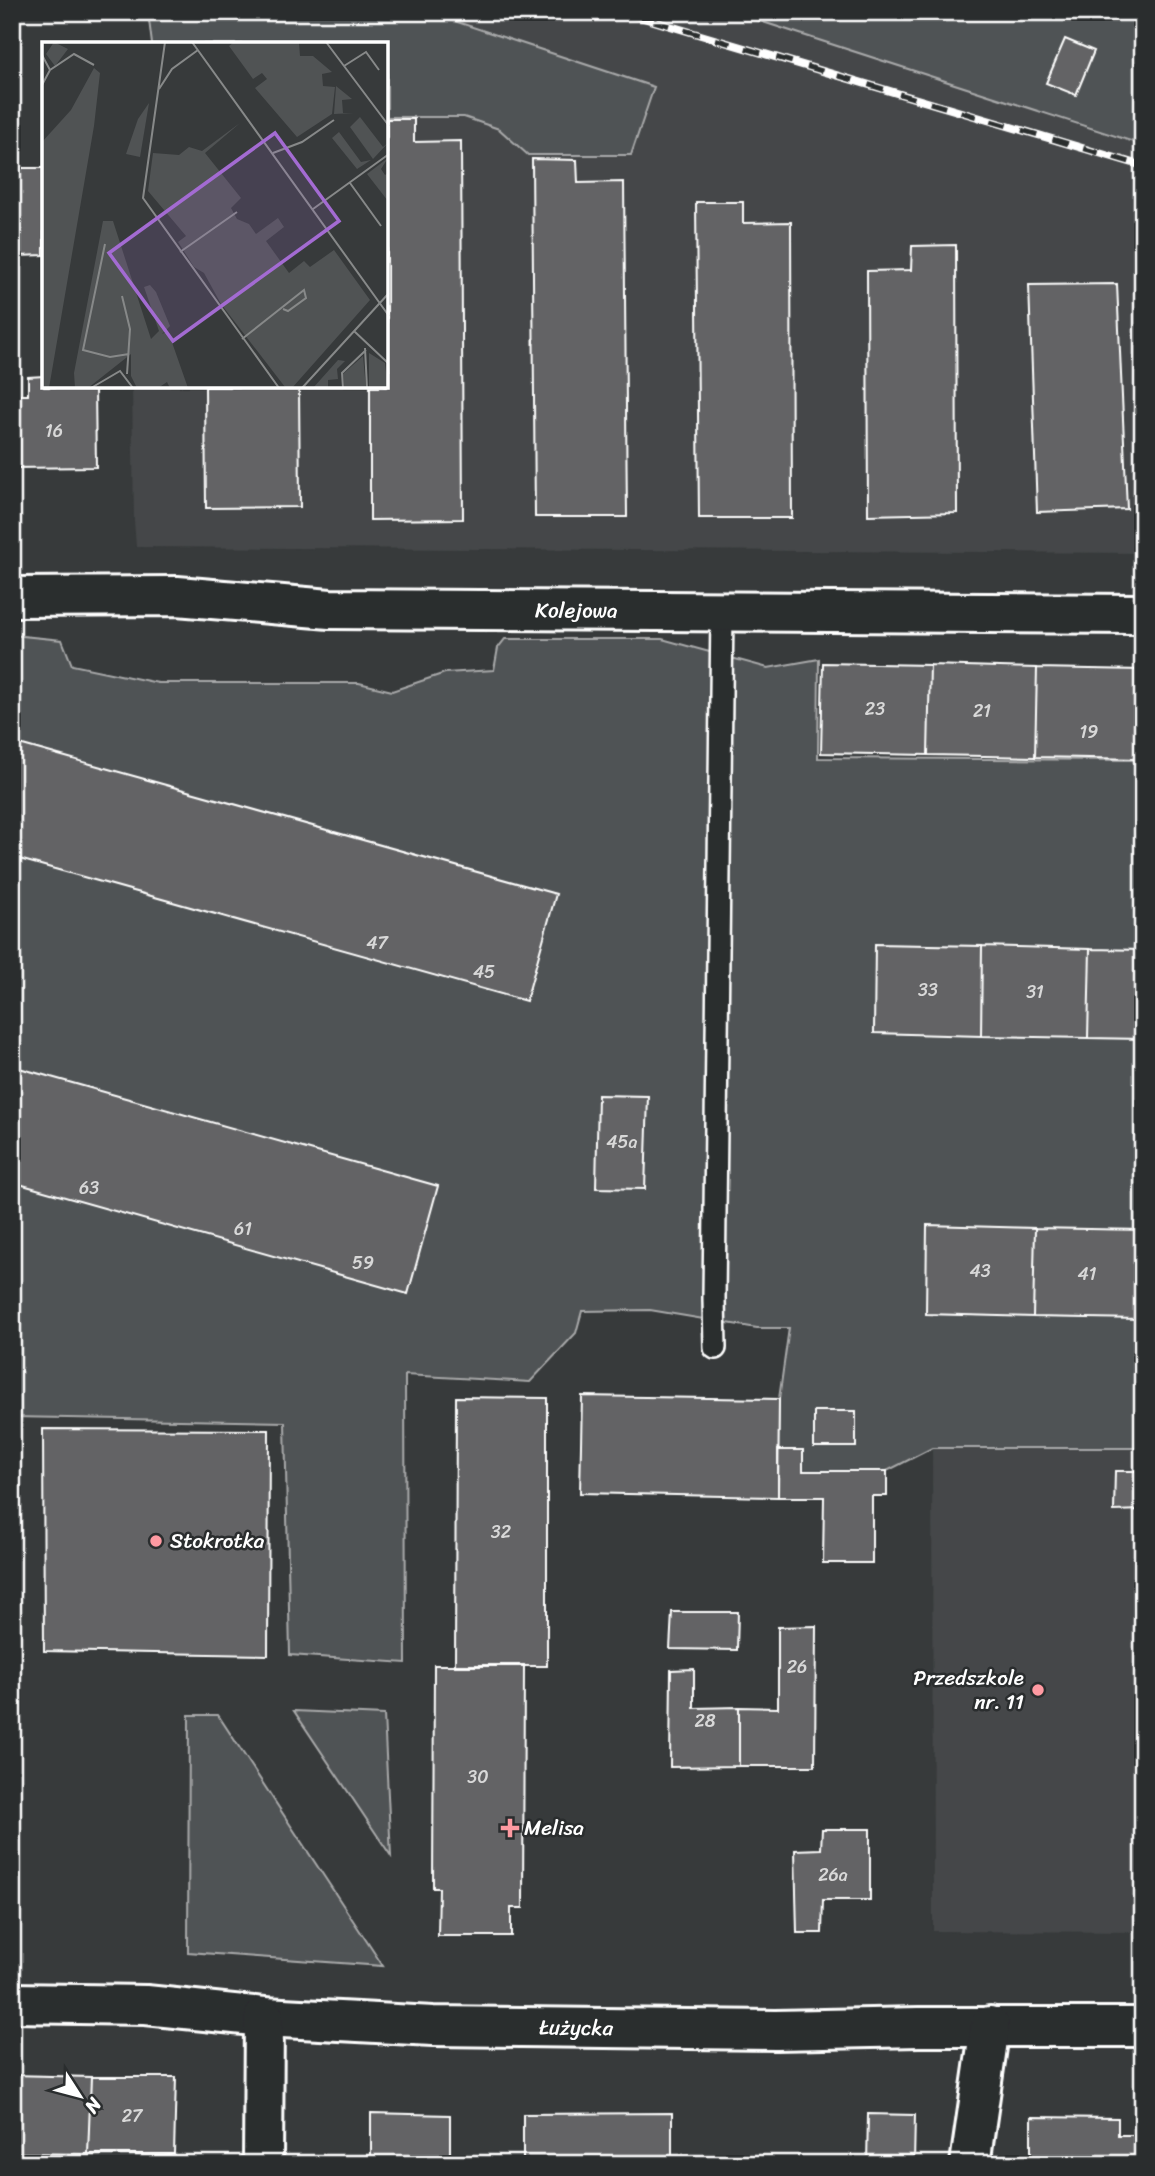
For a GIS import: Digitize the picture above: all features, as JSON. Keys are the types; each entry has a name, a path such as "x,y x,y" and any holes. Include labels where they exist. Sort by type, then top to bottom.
{"street":[{"name":"Kolejowa","path":"12,597 177,596 330,609 1143,614"},
{"name":"Łużycka","path":"12,2003 146,2005 264,2017 433,2026 776,2030 990,2026 1143,2027"},
{"path":"264,2017 264,2164"},
{"path":"970,2164 990,2026"}],"lane":[{"path":"715,1348 722,610"}],"shaded area":[{"path":"148,12 427,12 654,87 631,155 528,155 499,129 464,117 388,117 388,42 152,42"},
{"path":"427,12 1143,12 1143,553 136,547 132,388 388,388 388,117 464,117 499,128 528,155 654,87"},
{"path":"732,12 1143,12 1143,145"},
{"path":"12,635 62,640 72,665 158,683 359,683 392,691 445,673 494,670 498,648 505,639 662,639 768,668 819,659 818,758 1143,760 1143,1448 932,1448 887,1471 803,1471 803,1450 778,1450 779,1399 789,1328 757,1328 650,1310 582,1311 576,1333 530,1382 405,1375 406,1663 290,1655 285,1422 12,1417"},
{"name":"Przedszkole nr. 11","path":"932,1448 1143,1448 1143,1932 933,1931"},
{"path":"294,1711 384,1715 391,1856"},
{"path":"189,1715 218,1715 383,1966 188,1952"}],"building":[{"path":"1065,39 1094,51 1076,95 1046,83"},
{"path":"388,119 414,119 414,142 461,141 463,519 370,520 370,388 388,388"},
{"path":"532,159 577,160 578,183 624,182 627,517 535,517"},
{"path":"12,168 42,168 42,255 18,256 17,219 12,219"},
{"path":"696,202 743,202 743,223 791,222 792,518 699,518"},
{"path":"956,245 957,513 868,515 867,271 911,270 912,246"},
{"path":"1117,284 1127,509 1037,512 1029,285"},
{"path":"42,376 42,388 95,388 96,467 12,468 12,395 28,395 28,377"},
{"path":"205,388 299,388 300,507 206,508"},
{"path":"823,663 930,665 928,755 821,753"},
{"path":"930,665 1037,668 1035,757 928,755"},
{"path":"1037,668 1143,670 1142,759 1035,757"},
{"path":"12,742 556,894 526,1001 12,857"},
{"path":"875,944 982,946 981,1036 874,1033"},
{"path":"982,946 1090,949 1088,1038 981,1036"},
{"path":"1090,949 1143,950 1143,1039 1088,1038"},
{"path":"12,1066 438,1186 408,1294 12,1182"},
{"path":"598,1095 648,1096 645,1189 596,1188"},
{"path":"927,1225 1035,1228 1033,1317 926,1314"},
{"path":"1035,1228 1142,1230 1140,1319 1033,1317"},
{"path":"1142,1230 1143,1319 1140,1319"},
{"path":"582,1396 779,1399 778,1497 580,1493"},
{"path":"456,1397 547,1398 547,1666 455,1666"},
{"path":"814,1411 856,1411 856,1447 814,1447"},
{"name":"Stokrotka","path":"43,1429 269,1430 268,1655 44,1651"},
{"path":"778,1450 803,1450 803,1471 887,1471 887,1496 872,1496 872,1563 823,1563 824,1497 778,1497"},
{"path":"1115,1471 1143,1471 1143,1510 1114,1511"},
{"path":"672,1612 738,1612 737,1650 670,1649"},
{"path":"816,1626 815,1766 739,1766 739,1707 778,1708 778,1627"},
{"path":"434,1665 524,1665 523,1908 511,1908 511,1936 438,1936 439,1888 433,1888"},
{"path":"694,1669 694,1708 739,1707 739,1766 670,1767 671,1670"},
{"path":"822,1829 870,1829 870,1900 823,1900 822,1933 797,1933 795,1850 821,1849"},
{"path":"12,2075 91,2077 88,2154 12,2153"},
{"path":"91,2077 176,2077 174,2154 88,2154"},
{"path":"371,2113 450,2115 450,2164 371,2164"},
{"path":"672,2113 672,2164 523,2164 523,2114"},
{"path":"868,2114 915,2115 914,2164 867,2164"},
{"path":"1031,2117 1118,2118 1118,2135 1143,2135 1143,2164 1031,2164"}],"railway":[{"path":"623,12 1143,166"}],"place":[{"name":"Stokrotka","path":"156,1541"},
{"name":"Przedszkole nr. 11","path":"1038,1690"},
{"name":"Melisa","path":"510,1828"}]}
